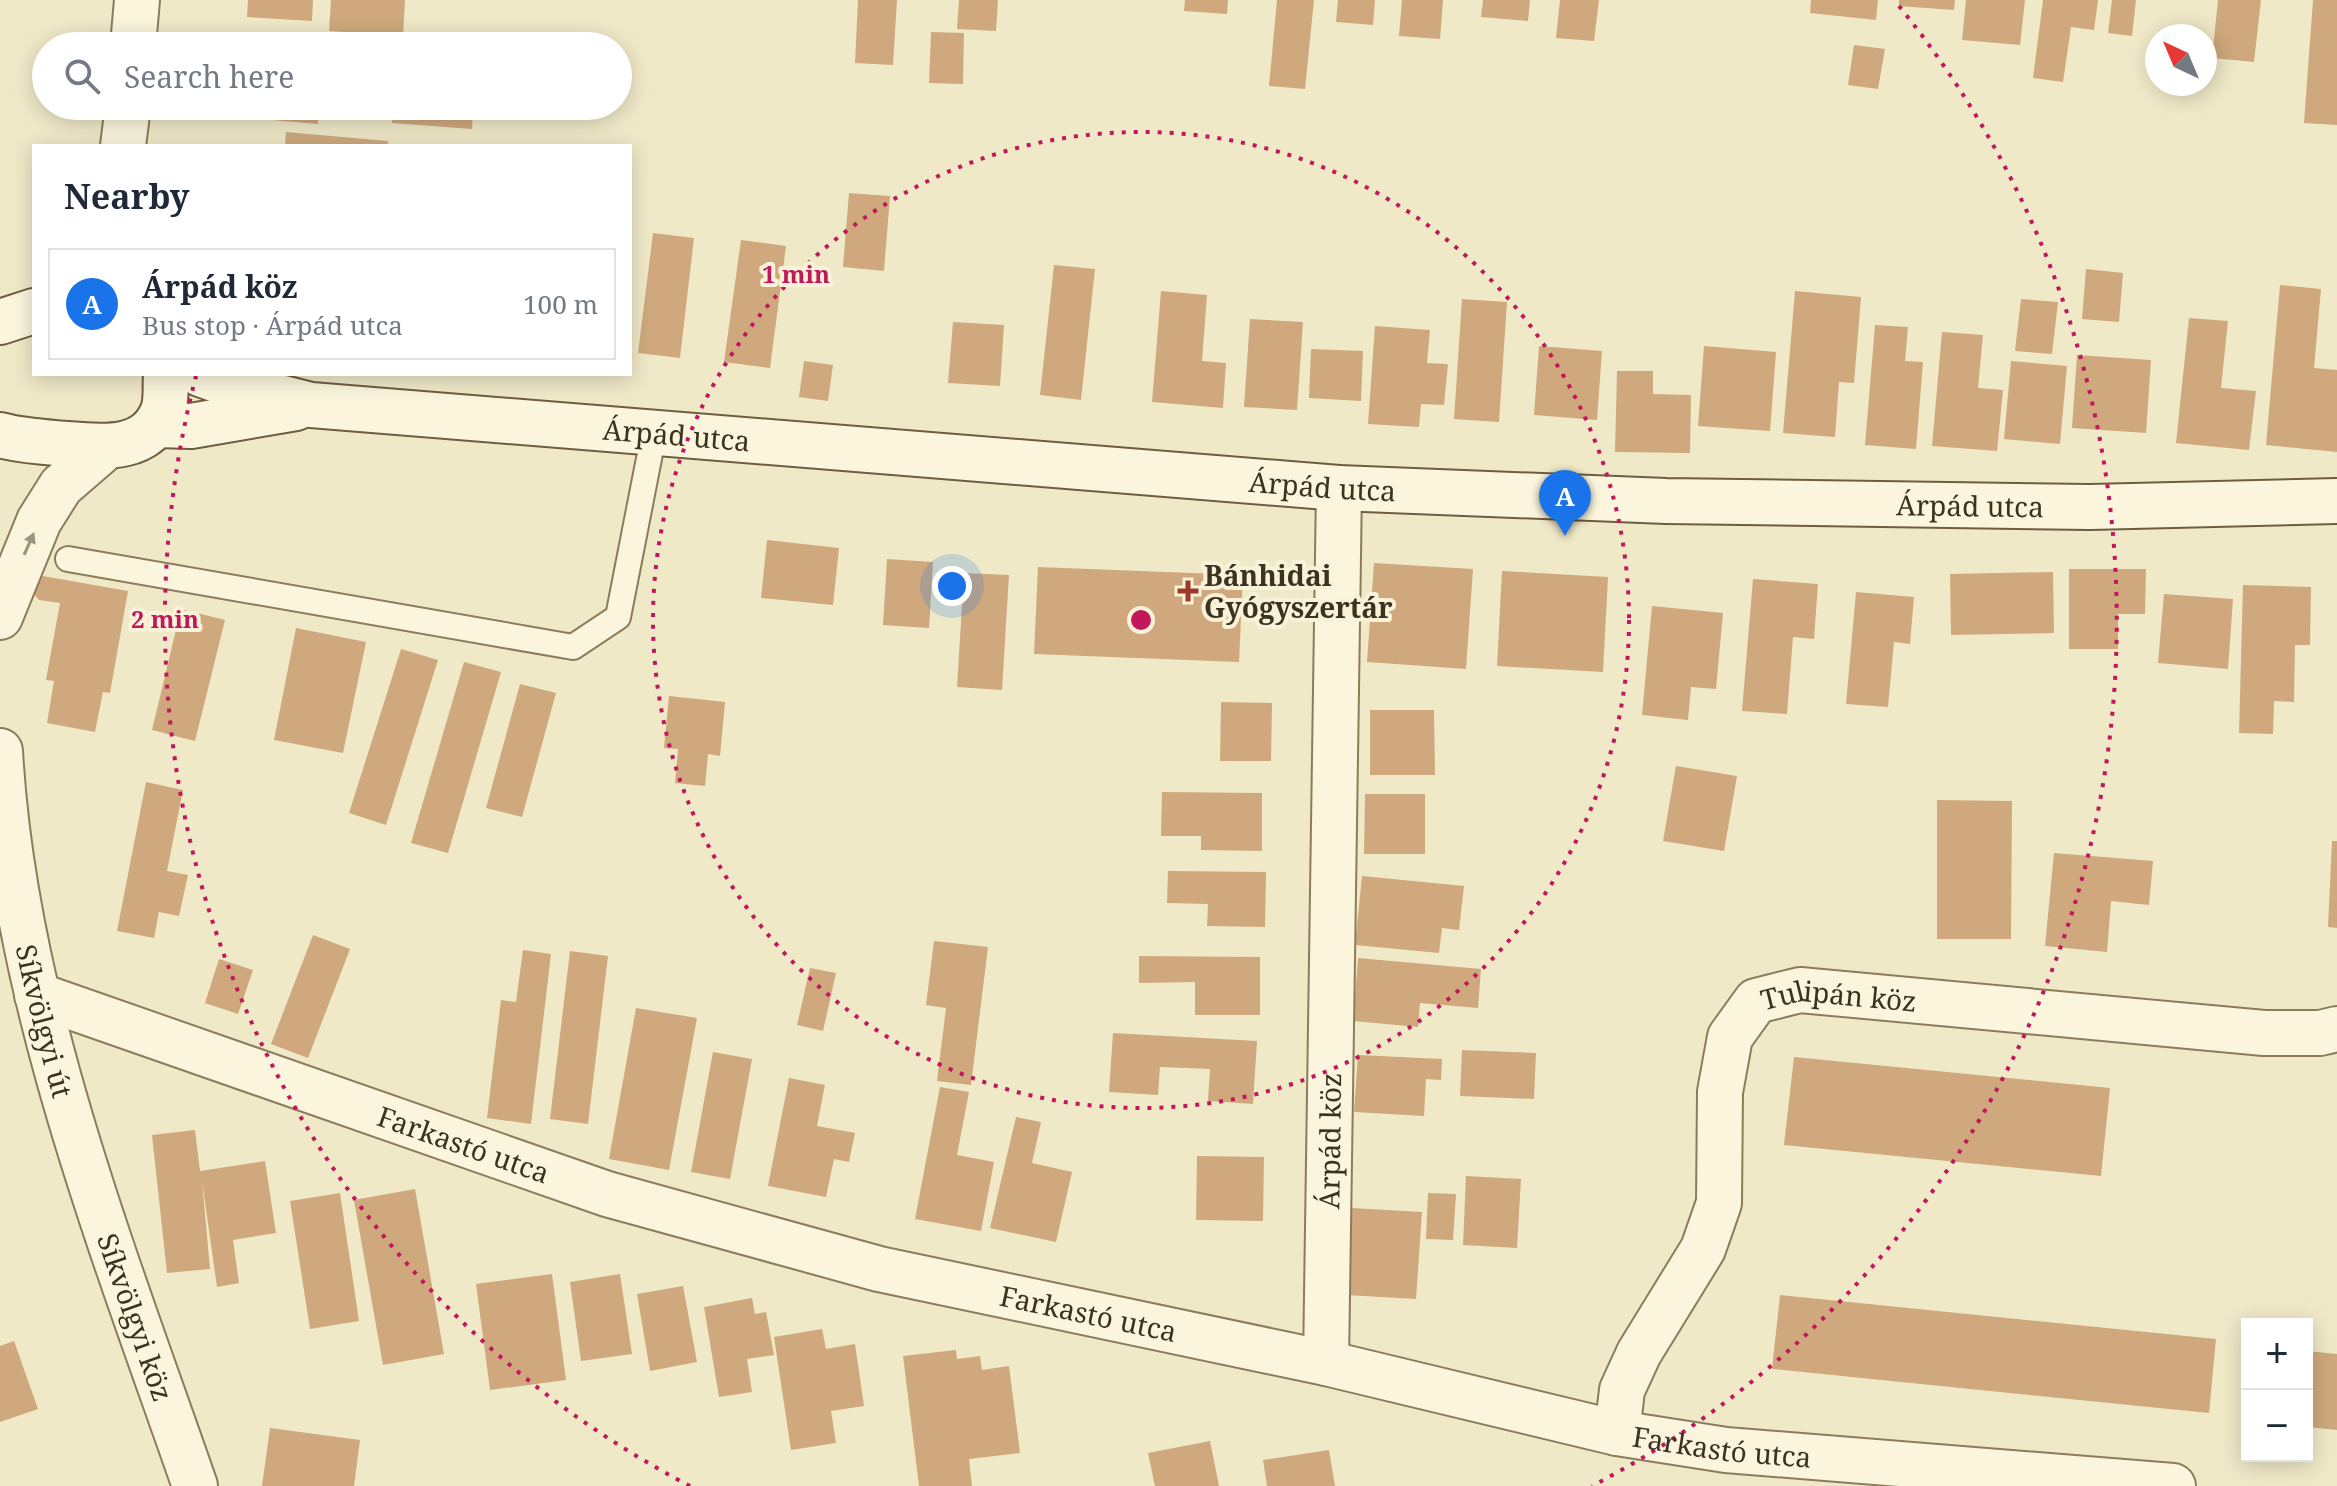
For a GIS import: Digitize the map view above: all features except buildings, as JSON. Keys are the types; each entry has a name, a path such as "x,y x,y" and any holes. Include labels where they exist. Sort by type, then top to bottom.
{"street":[{"path":"134,32 137,0"},
{"path":"0,322 32,312"},
{"path":"0,435 17,440 105,448 125,445 142,437 156,425 164,408 166,376"},
{"name":"Árpád utca","path":"206,376 311,405 1339,488 1666,501 2090,507 2337,501"},
{"name":"Árpád utca","path":"156,425 191,426 311,405"},
{"path":"0,617 34,532 61,486 105,448"},
{"name":"Árpád köz","path":"1326,1363 1339,488"},
{"name":"Síkvölgyi út","path":"0,751 11,865 37,995 80,1146"},
{"name":"Tulipán köz","path":"1617,1433 1622,1390 1639,1353 1703,1249 1719,1203 1720,1092 1730,1037 1756,1001 1800,990 2264,1033 2320,1033 2337,1029"},
{"name":"Farkastó utca","path":"37,995 607,1194 879,1269 1326,1363 1617,1433 1726,1450 2173,1486"},
{"name":"Síkvölgyi köz","path":"80,1146 195,1486"}],"lane":[{"path":"68,559 573,647 618,617 654,433"}],"place":[{"name":"Árpád köz","path":"1565,536"},
{"name":"Bánhidai Gyógyszertár","path":"1188,591"}]}
